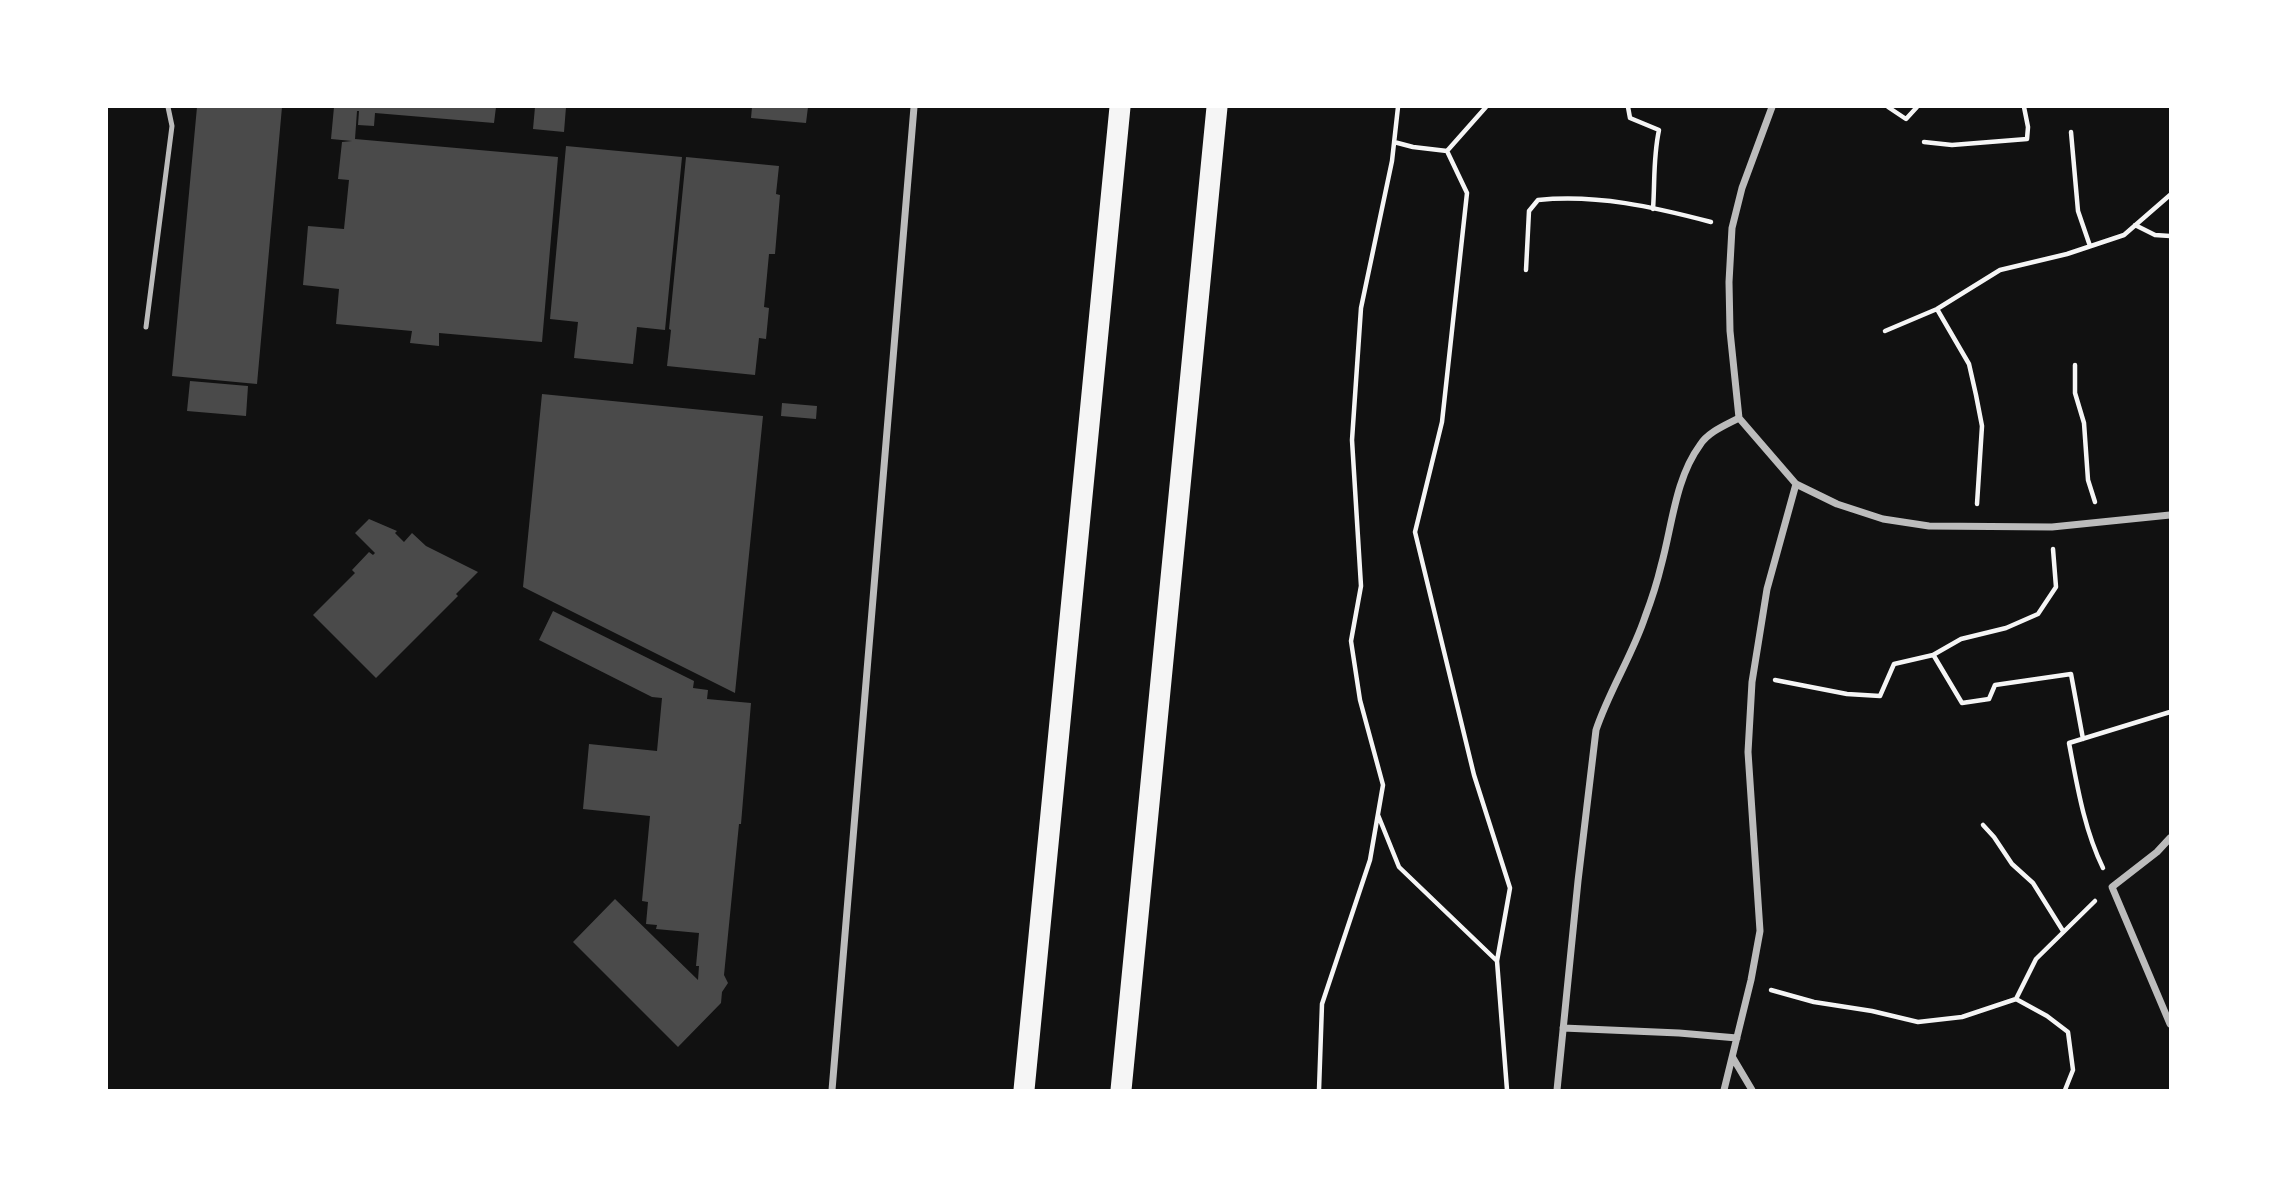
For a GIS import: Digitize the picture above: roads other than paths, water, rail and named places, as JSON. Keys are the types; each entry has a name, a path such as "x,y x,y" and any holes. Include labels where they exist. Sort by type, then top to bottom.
{"highway":[{"path":"1024,1090 1120,107"},
{"path":"1121,1090 1217,107"}],"street":[{"path":"832,1090 914,107"},
{"path":"1772,107 1742,188 1732,228 1730,318 1740,418 1796,484 1837,505 1883,519 1930,526 2052,527 2170,515"},
{"path":"1557,1090 1596,730 1601,713 1644,620 1661,567 1675,505 1690,461 1707,437 1740,418"},
{"path":"1724,1090 1760,931 1748,752 1752,682 1767,589 1796,484"},
{"path":"2170,838 2157,852 2112,887 2170,1024"},
{"path":"1563,1028 1679,1032 1737,1038"},
{"path":"1733,1058 1752,1090"}],"lane":[{"path":"146,327 172,126 168,107"}]}
